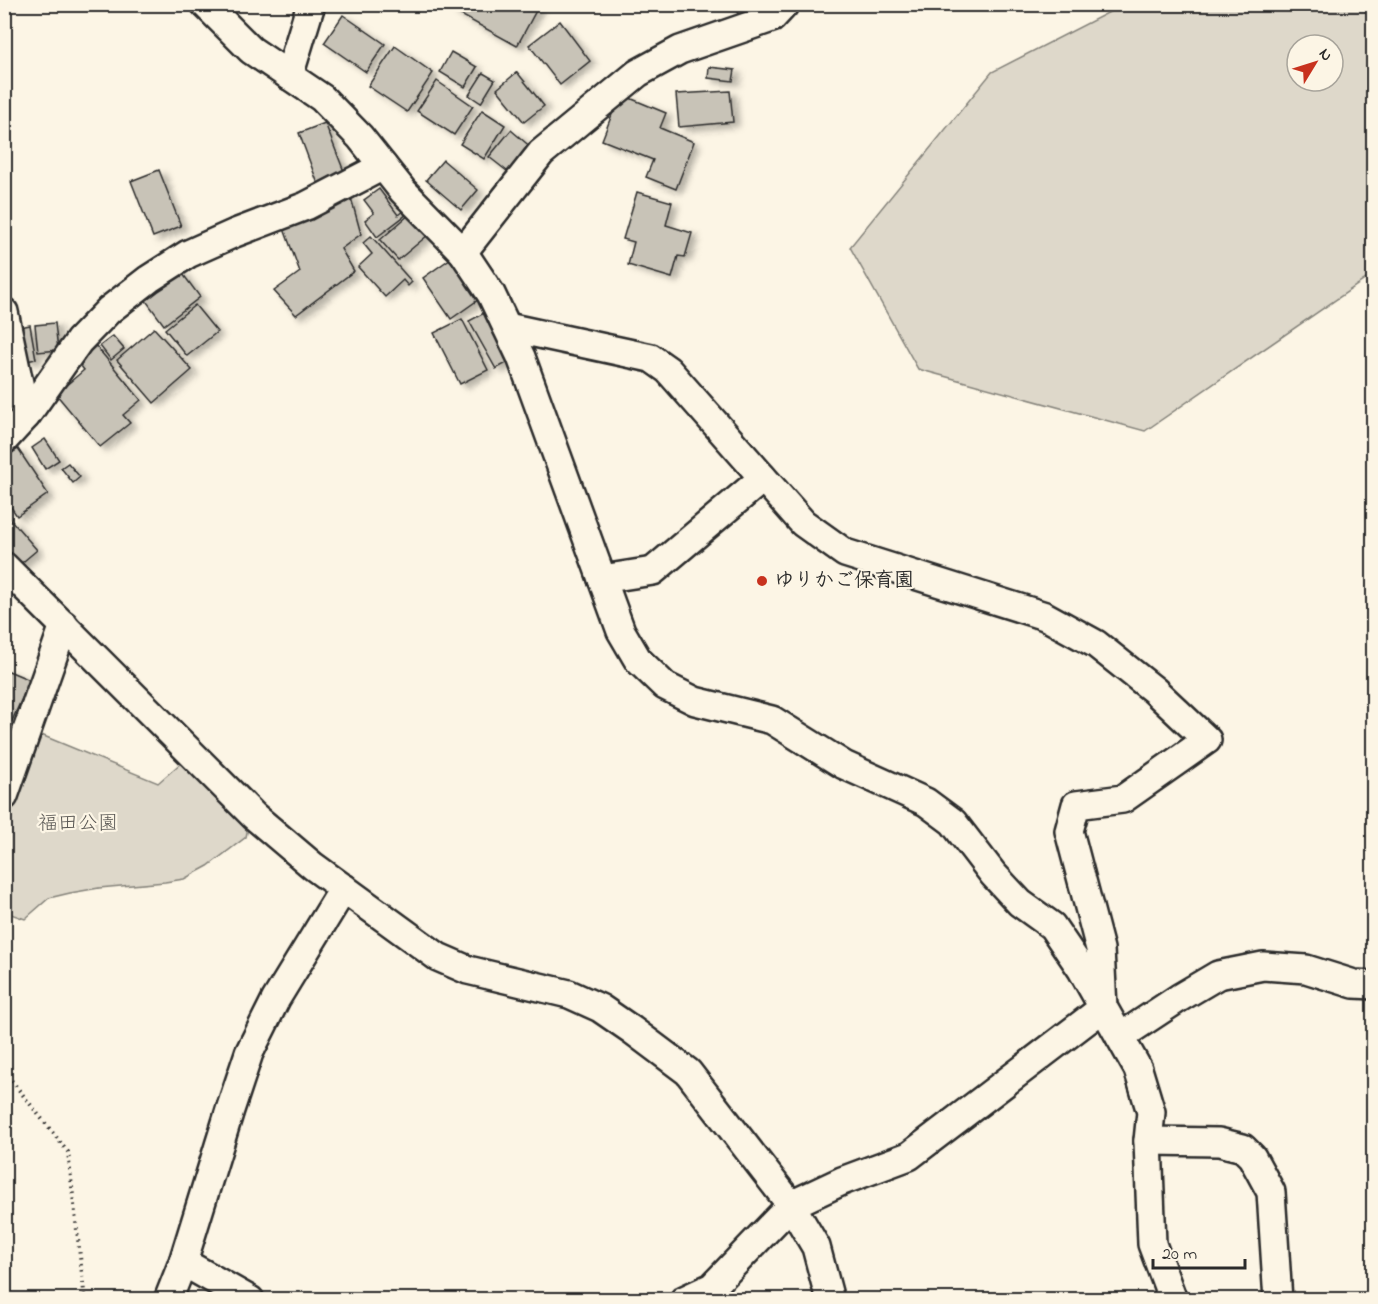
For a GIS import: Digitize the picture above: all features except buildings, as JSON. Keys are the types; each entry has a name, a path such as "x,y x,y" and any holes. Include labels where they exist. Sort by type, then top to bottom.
{"street":[{"path":"205,4 251,50 322,98 360,137 403,191 463,252 491,294 522,357 621,631 638,660 665,686 695,701 772,720 844,765 926,802 953,822 993,874 1020,903 1052,926 1082,970 1137,1069 1151,1113 1148,1141 1152,1244 1173,1299"},
{"path":"289,76 311,4"},
{"path":"463,252 541,153 638,73 680,50 772,18 785,4"},
{"path":"4,440 26,416 79,341 109,310 149,279 188,254 306,206 383,166"},
{"path":"4,312 26,416"},
{"path":"507,327 651,358 668,370 803,523 845,553 1045,616 1096,644 1154,690 1207,740 1123,799 1076,805 1069,831 1100,949 1103,1008"},
{"path":"602,579 653,571 763,478"},
{"path":"4,566 254,816 313,866 438,957 468,970 569,994 600,1008 688,1072 791,1205 816,1247 830,1299"},
{"path":"4,796 64,626"},
{"path":"168,1299 183,1263 249,1053 276,999 344,888"},
{"path":"1120,1037 1218,975 1263,966 1306,969 1354,984 1374,985"},
{"path":"684,1299 712,1287 791,1205 842,1181 909,1155 1103,1008"},
{"path":"1148,1141 1219,1142 1243,1148 1252,1157 1271,1192 1278,1299"},
{"path":"183,1263 250,1299"}],"path":[{"path":"4,1071 68,1152 85,1299"}],"green space":[{"path":"1123,5 1373,5 1373,274 1145,431 918,369 850,247 992,72"},
{"name":"福田公園","path":"39,734 158,783 182,762 248,828 246,837 208,866 184,879 99,888 49,898 25,919 5,912 4,825"}],"place":[{"name":"ゆりかご保育園","path":"762,581"}]}
